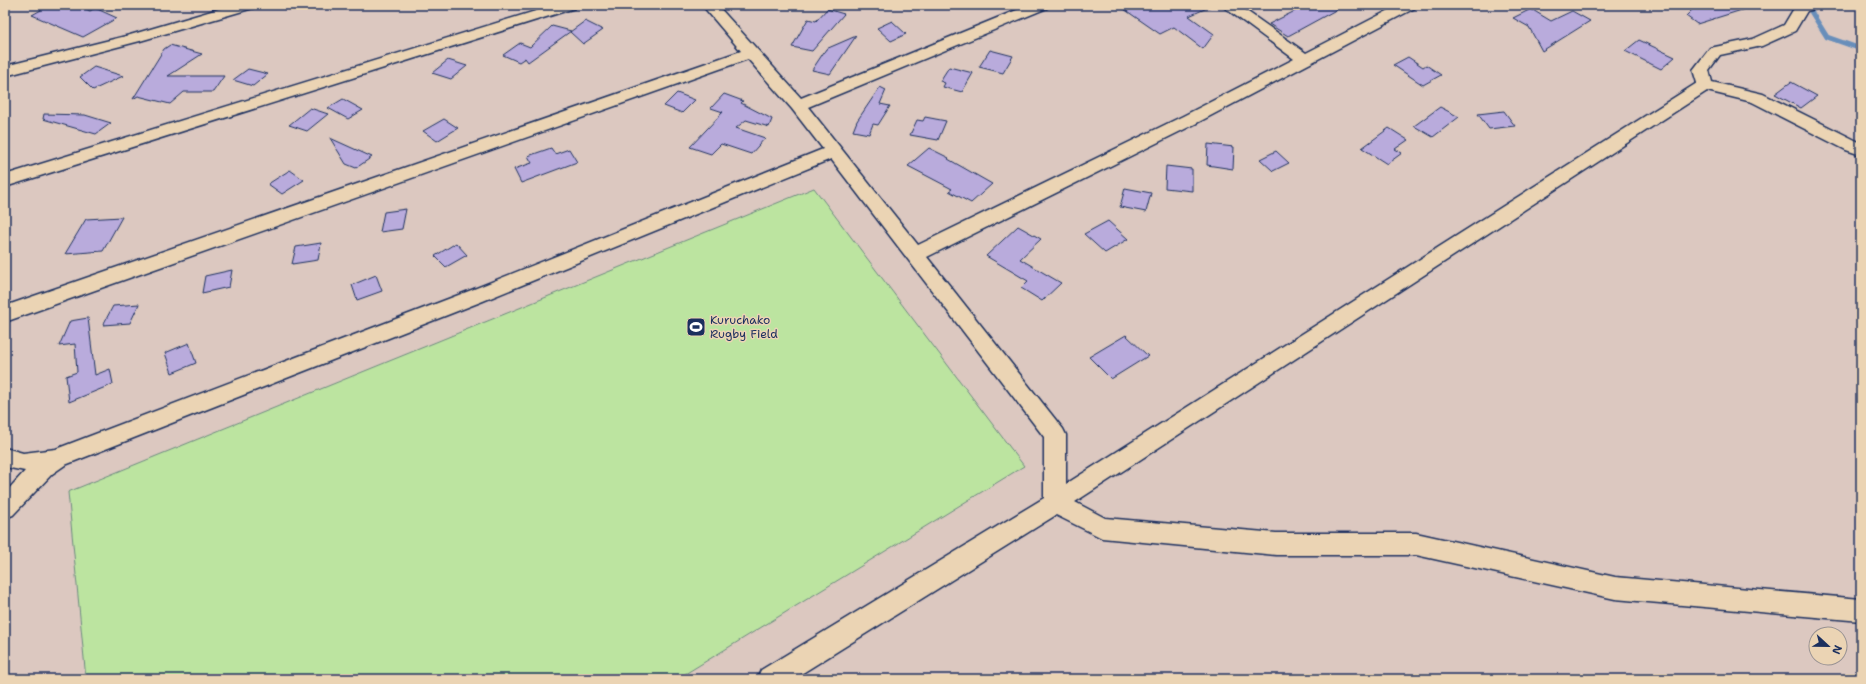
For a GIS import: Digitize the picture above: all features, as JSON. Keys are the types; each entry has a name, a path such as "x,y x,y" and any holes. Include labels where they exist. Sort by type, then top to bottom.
{"street":[{"path":"5,71 135,38 248,5"},
{"path":"5,181 570,5"},
{"path":"709,5 798,105 1055,435 1055,502"},
{"path":"798,105 1042,5"},
{"path":"1228,5 1305,60"},
{"path":"914,255 1189,120 1410,5"},
{"path":"1705,85 1701,70 1715,51 1757,43 1790,28 1802,7 1814,5"},
{"path":"5,314 750,52"},
{"path":"770,679 1055,502 1705,85 1757,98 1861,149"},
{"path":"5,457 23,462 37,462 57,458 476,296 834,151"},
{"path":"5,508 44,467 57,458"},
{"path":"1055,502 1102,528 1276,544 1416,544 1615,588 1861,610"}],"green space":[{"name":"Kuruchako Rugby Field","path":"814,188 1024,466 677,679 86,679 68,492"}],"building":[{"path":"50,5 78,5 90,11 95,8 117,18 83,37 32,15"},
{"path":"1118,5 1214,5 1189,16 1214,34 1203,49 1174,27 1160,34"},
{"path":"1307,5 1345,5 1288,36 1269,24"},
{"path":"1697,5 1745,5 1745,9 1697,24 1686,16"},
{"path":"827,9 844,14 812,51 792,47 808,19 816,21"},
{"path":"1531,9 1551,21 1572,11 1590,21 1542,51 1529,27 1513,18"},
{"path":"585,21 603,30 583,44 570,32"},
{"path":"892,21 906,34 891,41 877,28"},
{"path":"552,26 571,31 528,62 525,58 519,62 503,55 520,43 530,47"},
{"path":"856,36 830,74 812,70 826,49"},
{"path":"1639,40 1675,57 1661,69 1625,51"},
{"path":"170,45 202,54 168,76 224,76 213,92 184,92 170,104 138,96 133,99 164,49"},
{"path":"990,50 1013,56 1003,73 979,67"},
{"path":"1408,57 1423,67 1426,65 1441,75 1423,85 1393,65"},
{"path":"448,60 467,66 451,79 432,73"},
{"path":"94,67 123,76 93,90 80,77"},
{"path":"949,67 973,73 962,92 943,87 945,83 940,81"},
{"path":"248,69 268,74 253,86 233,80"},
{"path":"1791,82 1817,96 1801,108 1775,94"},
{"path":"880,87 886,90 880,104 890,106 878,125 873,124 869,134 853,131 857,121"},
{"path":"677,93 695,100 682,113 664,106"},
{"path":"724,94 743,101 741,103 772,119 769,127 746,120 736,128 765,138 751,154 721,144 711,154 690,147 723,112 711,108"},
{"path":"343,99 363,110 348,119 328,108"},
{"path":"1440,107 1459,117 1433,137 1414,126"},
{"path":"310,108 328,114 307,131 289,125"},
{"path":"1504,111 1515,126 1489,129 1478,114"},
{"path":"44,114 85,115 111,123 96,134 43,119"},
{"path":"925,117 946,121 938,140 910,135 917,120 923,121"},
{"path":"444,119 458,128 437,141 423,131"},
{"path":"1389,128 1408,140 1395,149 1402,153 1387,164 1362,148"},
{"path":"330,138 372,157 356,168 346,164"},
{"path":"1208,144 1234,147 1233,169 1207,165"},
{"path":"551,148 555,154 569,149 577,162 521,183 514,169 532,163 528,156"},
{"path":"929,148 949,158 948,159 992,184 971,203 949,191 952,189 908,166"},
{"path":"1276,151 1289,163 1273,171 1260,159"},
{"path":"1166,166 1192,169 1192,191 1165,188"},
{"path":"290,170 304,180 282,194 268,184"},
{"path":"1125,188 1151,193 1146,212 1120,207"},
{"path":"406,209 402,229 380,232 384,212"},
{"path":"122,217 103,251 65,254 86,219"},
{"path":"1108,221 1128,239 1105,253 1084,234"},
{"path":"1018,226 1041,239 1020,259 1061,283 1042,301 1021,288 1028,281 986,256"},
{"path":"321,243 318,260 292,264 296,247"},
{"path":"456,243 467,255 446,267 435,256"},
{"path":"232,270 229,287 202,293 205,276"},
{"path":"376,275 382,291 357,300 352,285"},
{"path":"139,304 130,323 103,325 113,306"},
{"path":"88,318 95,375 110,369 113,384 69,402 66,376 77,372 75,344 59,346 70,321"},
{"path":"1126,335 1148,356 1111,379 1089,357"},
{"path":"189,343 196,363 172,373 165,353"}],"waterway":[{"path":"1807,5 1827,37 1861,49"}],"place":[{"name":"Kuruchako Rugby Field","path":"696,327"}]}
